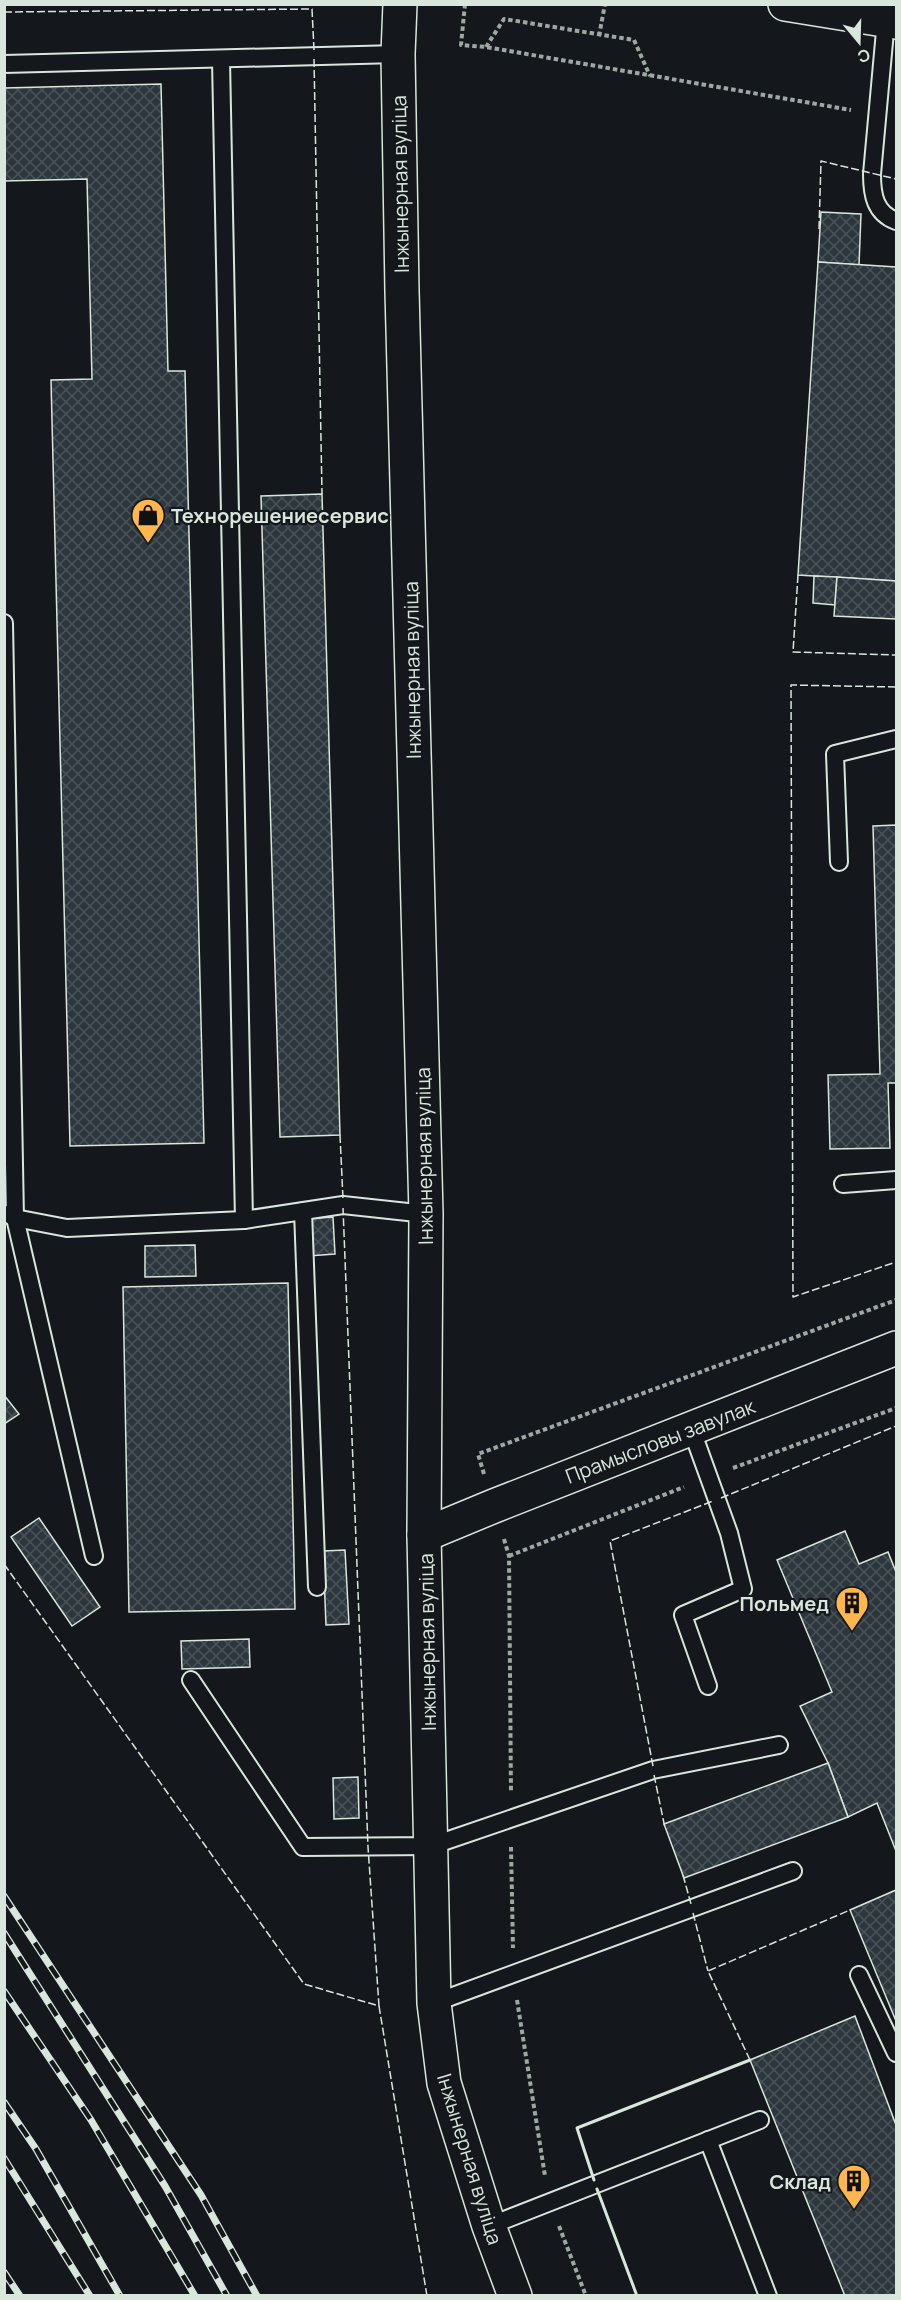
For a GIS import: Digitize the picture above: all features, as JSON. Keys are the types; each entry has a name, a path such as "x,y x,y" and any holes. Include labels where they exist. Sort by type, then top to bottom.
{"street":[{"name":"Інжынерная вуліца","path":"400,4 398,54 402,291 426,1214 424,1535 434,2003 444,2083 489,2226 515,2295"},
{"path":"785,4 891,21"},
{"name":"Прамысловы завулак","path":"424,1535 897,1347"}],"lane":[{"path":"891,21 877,114 872,193 879,211 897,221"},
{"path":"4,64 398,54"},
{"path":"221,60 244,1220"},
{"path":"4,623 10,1215 94,1556"},
{"path":"839,862 835,754 897,739"},
{"path":"843,1184 897,1180"},
{"path":"10,1215 67,1228 244,1220 343,1205 426,1214"},
{"path":"303,1211 317,1587"},
{"path":"691,1428 729,1533 743,1589 683,1615 708,1686"},
{"path":"191,1680 303,1847 431,1845 653,1770 779,1745"},
{"path":"434,2003 793,1870"},
{"path":"859,1975 897,2054"},
{"path":"489,2226 760,2120"},
{"path":"708,2140 768,2295"}],"path":[{"path":"465,4 461,45 486,47 877,114"},
{"path":"599,36 605,4"},
{"path":"486,47 504,19 634,40 651,76"},
{"path":"478,1454 897,1299"},
{"path":"509,1556 513,1974 550,2202 586,2295"}],"building":[{"path":"161,84 168,371 185,371 204,1143 70,1146 51,380 92,379 87,179 4,181 4,88"},
{"path":"821,212 861,214 859,265 818,262"},
{"path":"818,262 896,267 896,581 798,575"},
{"path":"322,494 340,1135 280,1137 261,496"},
{"path":"814,576 837,577 835,605 813,603"},
{"path":"837,577 896,581 896,619 834,616"},
{"path":"896,825 896,1083 888,1083 890,1148 830,1149 828,1075 880,1074 873,826"},
{"path":"333,1217 335,1254 308,1256 306,1219"},
{"path":"195,1245 196,1276 145,1277 145,1246"},
{"path":"288,1283 295,1609 129,1612 123,1287"},
{"path":"4,1395 19,1414 4,1424"},
{"path":"39,1518 100,1607 72,1626 11,1537"},
{"name":"Польмед","path":"845,1531 859,1564 888,1552 896,1572 896,1851 877,1803 848,1817 828,1763 800,1706 832,1692 777,1560"},
{"path":"345,1550 349,1624 326,1625 323,1551"},
{"path":"249,1639 250,1667 182,1669 181,1641"},
{"path":"828,1763 848,1817 684,1878 664,1824"},
{"path":"358,1777 359,1818 334,1819 333,1778"},
{"path":"896,1890 896,2021 850,1910"},
{"name":"Склад","path":"855,2016 896,2125 896,2296 845,2296 750,2060"}],"railway":[{"path":"4,1896 201,2195 257,2296"},
{"path":"4,1933 165,2186 227,2296"},
{"path":"4,1991 91,2120 195,2296"},
{"path":"4,2102 36,2149 120,2296"},
{"path":"4,2158 90,2296"},
{"path":"4,2272 20,2296"}],"fence":[{"path":"4,12 312,9 314,50"},
{"path":"314,59 322,494"},
{"path":"819,229 821,161 896,179"},
{"path":"798,575 793,652 896,655"},
{"path":"896,687 791,685 793,1297 896,1262"},
{"path":"340,1135 343,1199"},
{"path":"4,1564 304,1984 379,2006 368,1847 343,1208"},
{"path":"721,1498 896,1426"},
{"path":"653,1766 610,1541 713,1501"},
{"path":"654,1775 665,1828"},
{"path":"683,1875 691,1904"},
{"path":"750,2060 708,1971 850,1910"},
{"path":"693,1913 708,1971"},
{"path":"379,2006 427,2296"}],"wall":[{"path":"594,2180 577,2128 750,2060"},
{"path":"597,2189 637,2296"}],"place":[{"name":"Технорешениесервис","path":"148,544"},
{"name":"Польмед","path":"852,1632"},
{"name":"Склад","path":"854,2210"}]}
